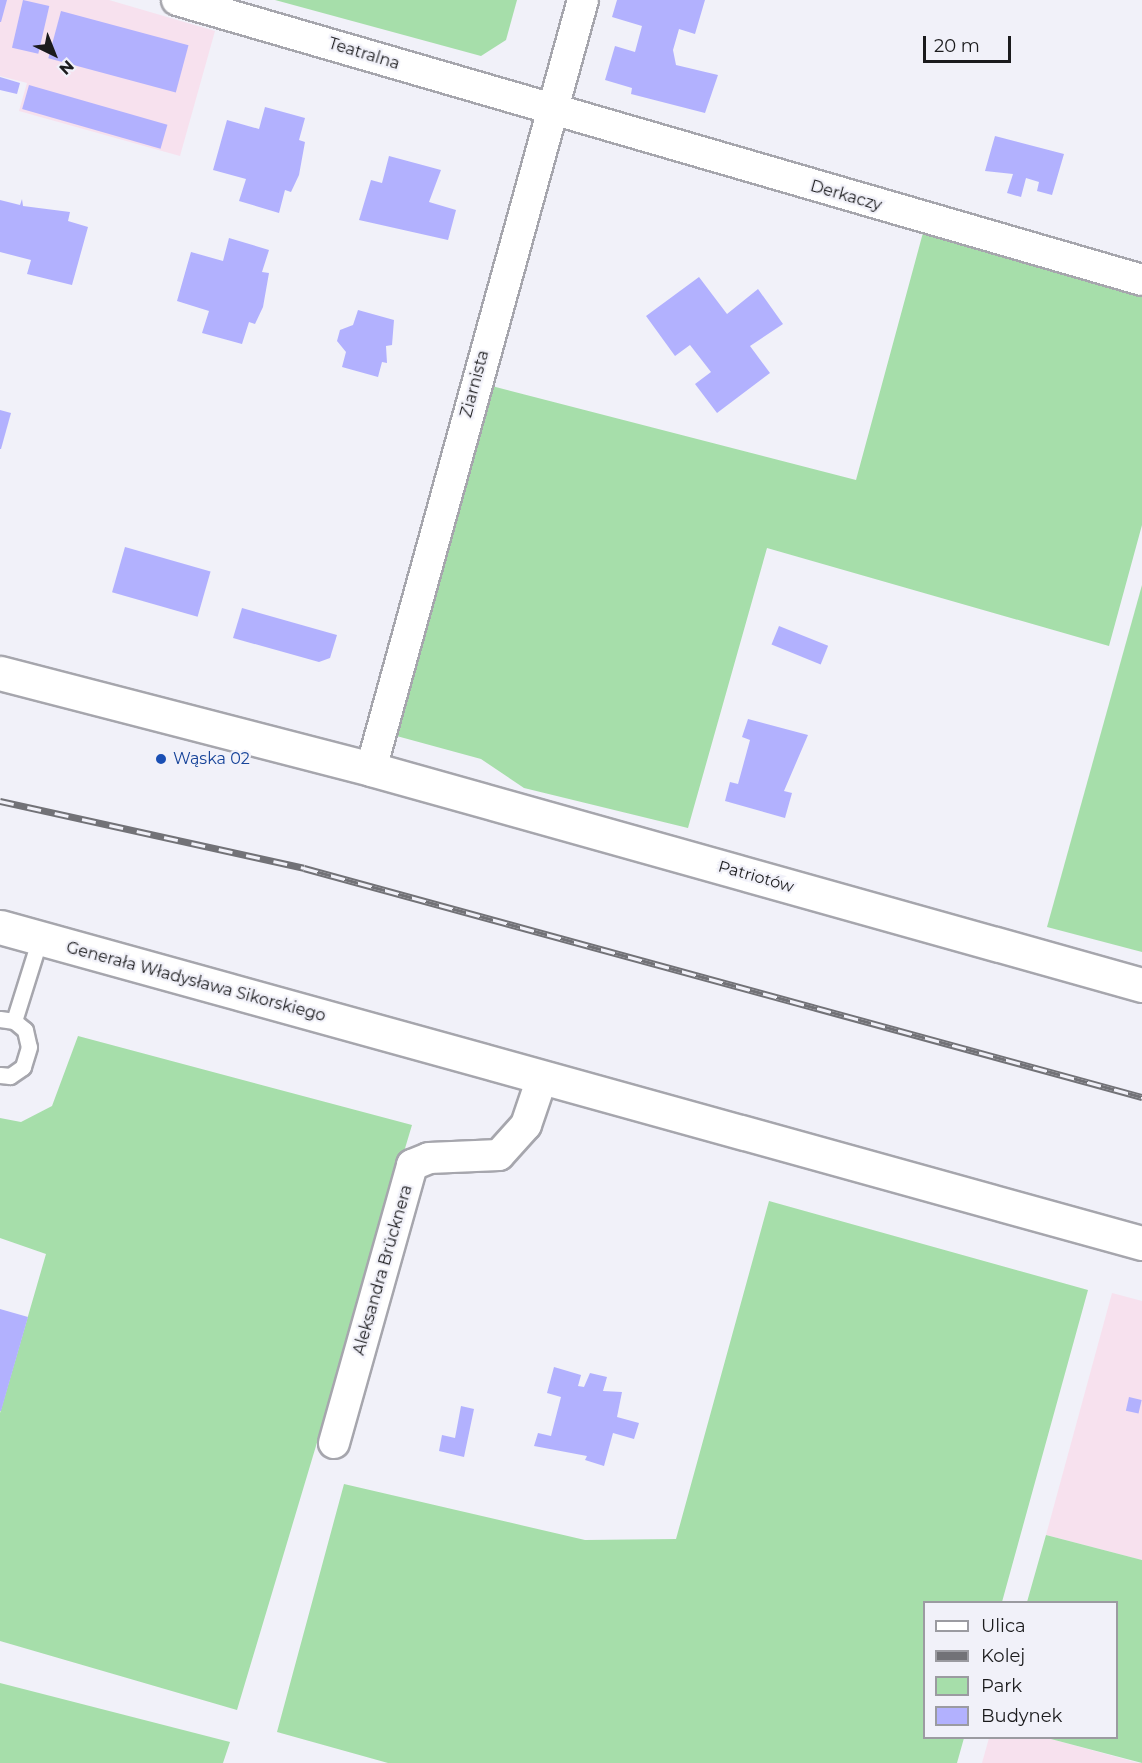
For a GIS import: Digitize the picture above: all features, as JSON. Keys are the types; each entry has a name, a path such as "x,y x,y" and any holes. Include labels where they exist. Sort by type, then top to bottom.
{"main road":[{"name":"Patriotów","path":"0,673 370,769 1142,985"},
{"name":"Generała Władysława Sikorskiego","path":"0,927 542,1078"},
{"path":"542,1078 1142,1243"}],"street":[{"name":"Teatralna","path":"177,0 550,111"},
{"name":"Ziarnista","path":"370,769 550,111 583,0"},
{"name":"Derkaczy","path":"550,111 1142,280"},
{"name":"Aleksandra Brücknera","path":"334,1443 412,1165 429,1158 499,1155 526,1125 542,1078"}],"lane":[{"path":"0,1076 10,1076 24,1067 29,1047 24,1030 7,1020 39,938"}],"shaded area":[{"path":"0,0 109,0 215,31 180,156 19,111 27,83 0,76"},
{"path":"1112,1293 1142,1301 1142,1560 1046,1535"},
{"path":"989,1739 1051,1739 1139,1763 982,1763"}],"green space":[{"path":"275,0 517,0 506,40 481,56"},
{"path":"924,229 1142,289 1142,525 1109,646 767,548 688,828 524,788 481,759 393,735 488,385 856,480"},
{"path":"1142,585 1142,952 1047,927"},
{"path":"78,1036 412,1125 237,1710 0,1641 0,1413 46,1254 0,1238 0,1118 21,1122 52,1106"},
{"path":"769,1201 1088,1290 1002,1601 923,1601 923,1739 964,1739 957,1763 388,1763 277,1732 344,1484 585,1540 676,1539"},
{"path":"1046,1535 1142,1560 1142,1763 1051,1739 1118,1739 1118,1601 1027,1601"},
{"path":"0,1683 230,1742 223,1763 0,1763"}],"building":[{"path":"0,0 7,0 1,22 0,22"},
{"path":"23,0 49,6 38,54 12,48"},
{"path":"617,0 705,0 695,34 679,29 673,50 676,65 718,75 705,113 631,94 632,88 605,80 615,46 635,52 642,26 612,17"},
{"path":"61,11 189,45 176,92 48,58"},
{"path":"0,77 20,83 17,94 0,90"},
{"path":"29,85 167,125 161,149 22,109"},
{"path":"265,107 305,118 299,140 305,142 299,175 291,192 285,190 279,213 239,201 246,179 213,170 227,120 259,129"},
{"path":"995,136 1064,154 1052,195 1037,191 1039,182 1026,178 1021,197 1007,193 1013,174 985,171"},
{"path":"389,156 441,170 429,202 456,210 448,240 359,220 371,180 382,183"},
{"path":"22,199 23,206 70,212 68,221 88,227 72,285 27,274 31,260 0,252 0,200 20,205"},
{"path":"229,238 269,250 262,272 269,273 263,307 255,324 249,322 242,344 202,333 209,311 177,301 191,252 223,261"},
{"path":"699,277 727,314 758,289 783,324 750,346 770,373 717,413 695,384 711,372 690,345 675,356 646,316"},
{"path":"358,310 394,320 392,345 386,346 387,363 382,362 378,377 342,367 346,352 337,341 340,330 353,325"},
{"path":"0,410 11,413 1,449 0,449"},
{"path":"125,547 211,572 198,617 112,592"},
{"path":"242,608 337,635 330,658 319,662 233,638"},
{"path":"779,626 828,646 821,664 772,645"},
{"path":"748,719 808,735 784,791 792,793 785,818 725,801 730,782 738,784 750,740 742,737"},
{"path":"0,1309 28,1317 1,1411 0,1411"},
{"path":"554,1367 581,1375 578,1386 584,1387 590,1373 607,1377 603,1391 622,1392 617,1417 639,1423 634,1439 613,1433 604,1466 585,1460 587,1456 534,1446 538,1433 551,1436 561,1397 547,1393"},
{"path":"1129,1397 1142,1400 1139,1414 1126,1411"},
{"path":"461,1406 474,1409 464,1457 439,1451 442,1435 455,1438"}],"railway":[{"path":"0,801 304,868 1142,1097"}],"place":[{"name":"Wąska 02","path":"161,759"}]}
